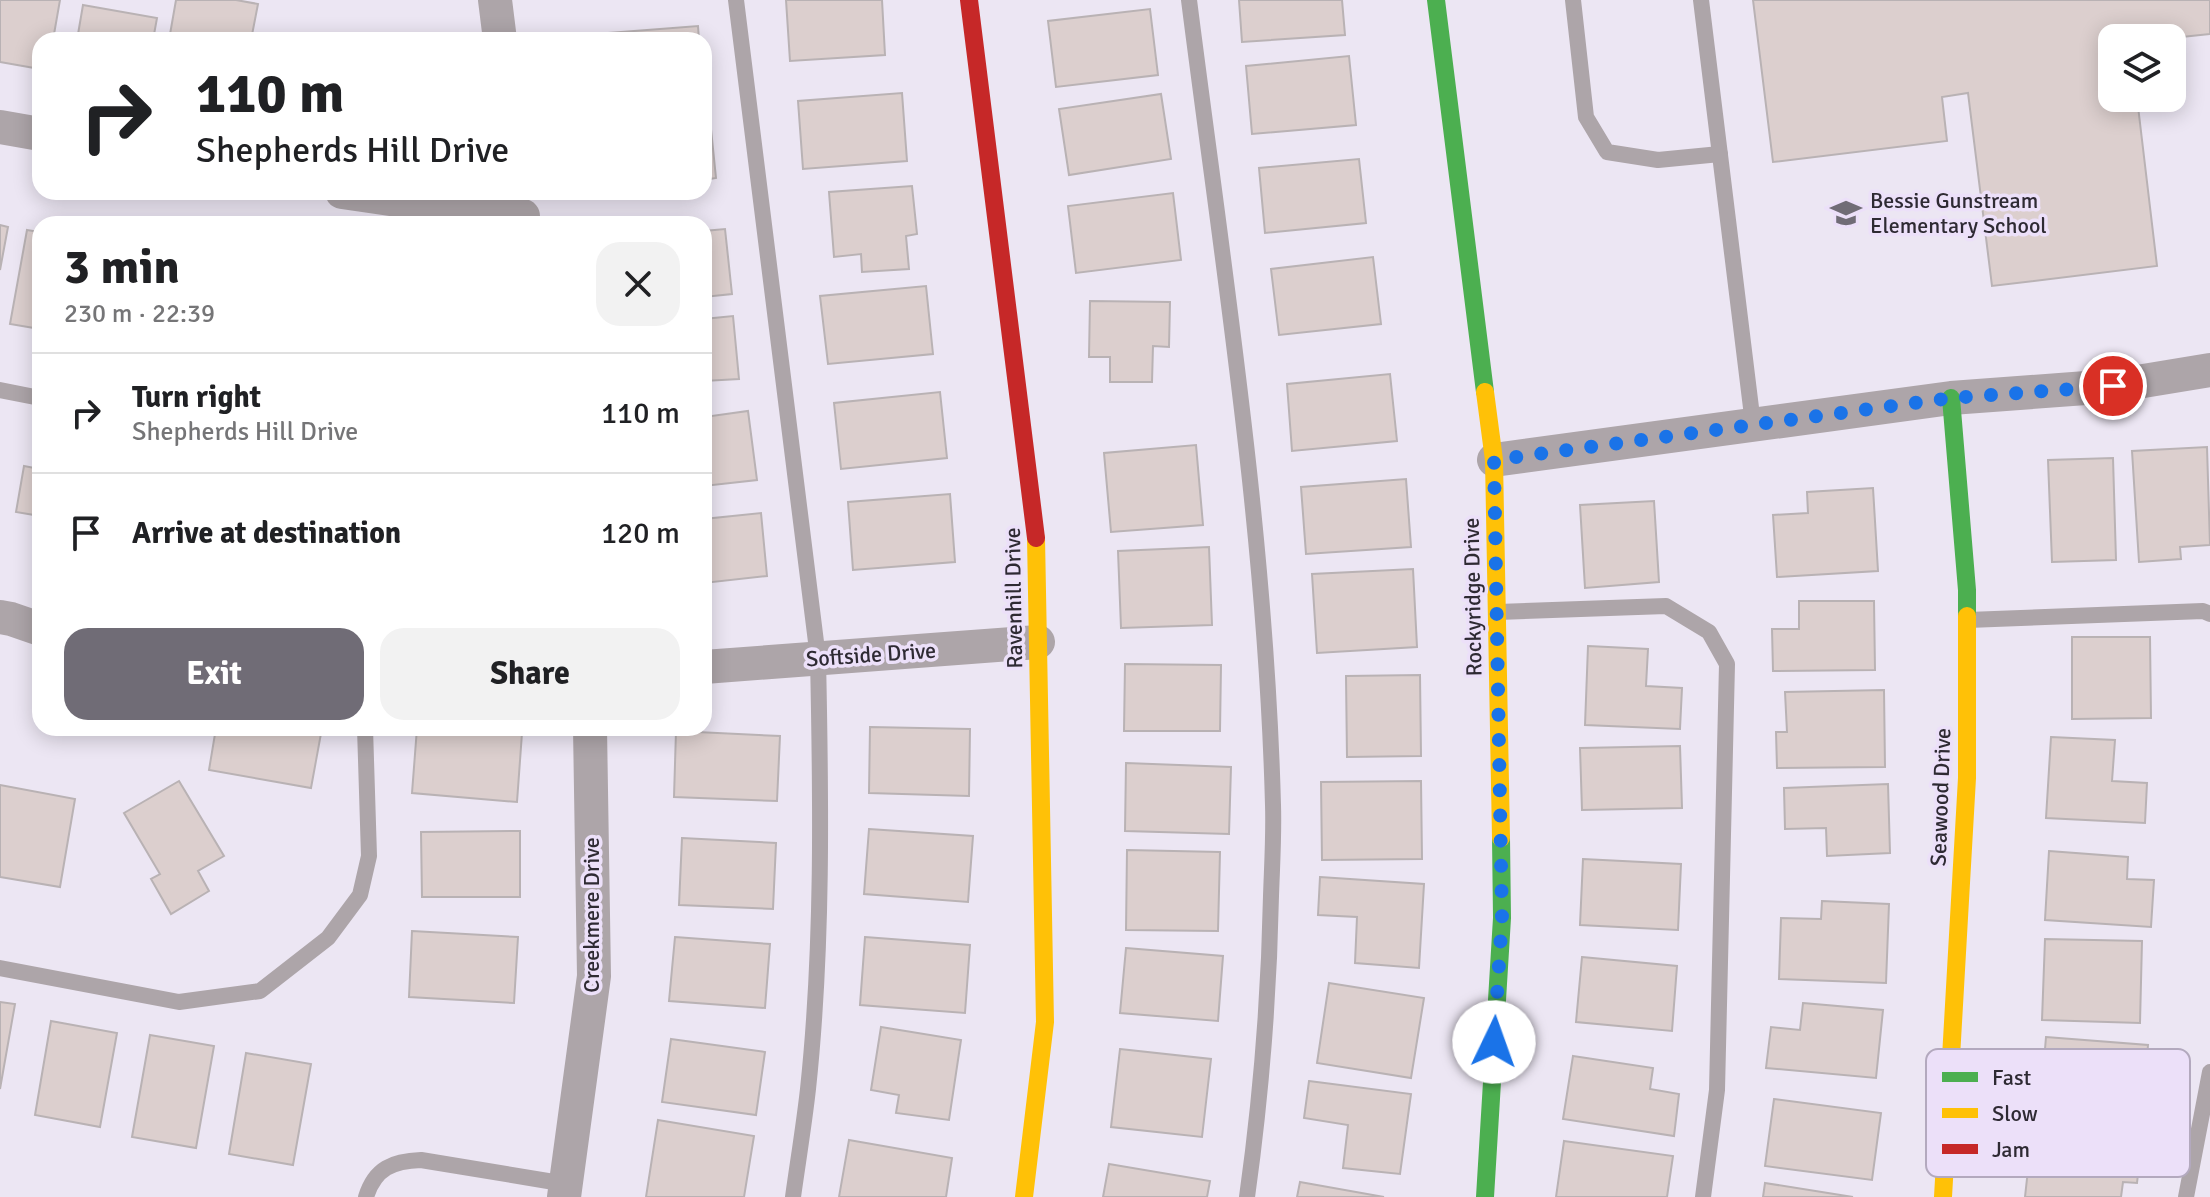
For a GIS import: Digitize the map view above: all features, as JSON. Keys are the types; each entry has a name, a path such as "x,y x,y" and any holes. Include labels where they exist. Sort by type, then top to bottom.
{"street":[{"path":"495,0 499,32"},
{"name":"Ravenhill Drive","path":"969,0 1036,525 1045,1022 1024,1197"},
{"name":"Rockyridge Drive","path":"1436,0 1494,460 1502,918 1485,1197"},
{"path":"0,127 32,133"},
{"path":"397,200 486,213 523,211"},
{"path":"1494,460 1951,398 2113,386 2210,370"},
{"name":"Seawood Drive","path":"1951,398 1967,590 1967,778 1951,1049"},
{"path":"0,617 32,626"},
{"name":"Softside Drive","path":"712,666 1038,642"},
{"name":"Creekmere Drive","path":"565,1190 594,976 590,736"},
{"name":"Seawood Drive","path":"1943,1197 1944,1177"}],"lane":[{"path":"736,0 818,658 820,790 815,990 808,1088 793,1197"},
{"path":"1189,0 1252,484 1268,672 1273,809 1269,983 1258,1122 1247,1197"},
{"path":"1573,0 1586,117 1607,152 1658,160 1720,154"},
{"path":"1701,0 1753,424"},
{"path":"0,390 32,396"},
{"path":"1496,612 1666,606 1709,632 1727,664 1717,1090 1703,1197"},
{"path":"1967,620 2203,611 2210,614"},
{"path":"0,968 179,1002 260,991 328,938 360,895 369,856 365,736"},
{"path":"2190,1176 2210,1072"},
{"path":"366,1197 387,1167 401,1161 421,1160 565,1190"},
{"path":"2186,1197 2190,1177"}],"building":[{"path":"0,0 60,0 54,32 32,32 32,68 0,62"},
{"path":"176,0 236,0 258,4 253,32 170,32"},
{"path":"786,0 882,0 885,55 790,61"},
{"path":"1239,0 1342,0 1345,35 1242,42"},
{"name":"Bessie Gunstream Elementary School","path":"1753,0 2210,0 2210,34 2186,37 2186,24 2098,24 2098,112 2139,112 2157,266 1992,286 1968,93 1942,97 1947,141 1773,162"},
{"path":"83,5 157,18 154,32 78,32"},
{"path":"1150,9 1158,75 1056,87 1048,21"},
{"path":"698,26 698,32 622,32"},
{"path":"1349,56 1356,125 1252,134 1246,66"},
{"path":"902,93 907,161 803,169 798,101"},
{"path":"1161,94 1171,159 1069,175 1059,109"},
{"path":"712,139 716,178 712,179"},
{"path":"1359,159 1366,223 1265,233 1259,168"},
{"path":"912,186 917,234 906,236 909,269 862,272 861,254 834,257 829,192"},
{"path":"1173,193 1181,260 1076,273 1068,206"},
{"path":"0,225 8,227 0,270"},
{"path":"725,229 732,294 712,296 712,230"},
{"path":"27,230 32,231 32,328 10,324"},
{"path":"1373,257 1381,324 1279,335 1271,269"},
{"path":"926,286 933,354 828,364 820,296"},
{"path":"1090,301 1170,302 1169,347 1153,346 1152,382 1110,382 1110,357 1089,357"},
{"path":"733,316 739,379 712,381 712,318"},
{"path":"1390,374 1397,441 1292,451 1287,384"},
{"path":"940,392 947,458 841,469 834,403"},
{"path":"748,411 757,480 712,485 712,416"},
{"path":"1196,445 1203,525 1111,532 1104,453"},
{"path":"2207,447 2210,545 2180,547 2181,559 2139,562 2132,451"},
{"path":"2113,458 2116,560 2052,562 2048,460"},
{"path":"24,466 32,468 32,515 16,512"},
{"path":"1406,479 1411,547 1306,554 1301,487"},
{"path":"1873,488 1878,571 1777,577 1773,515 1808,513 1807,492"},
{"path":"950,494 955,562 853,570 848,502"},
{"path":"1654,501 1659,582 1585,588 1580,505"},
{"path":"761,513 767,576 712,582 712,518"},
{"path":"1209,547 1212,625 1121,628 1118,551"},
{"path":"1413,569 1417,647 1317,653 1312,574"},
{"path":"1799,601 1874,601 1875,670 1773,671 1772,629 1799,629"},
{"path":"2072,637 2150,637 2151,718 2072,719"},
{"path":"1588,646 1648,649 1646,686 1682,688 1680,729 1585,725"},
{"path":"1125,664 1221,665 1220,731 1124,731"},
{"path":"1420,675 1421,756 1347,757 1346,676"},
{"path":"1884,690 1885,767 1777,768 1776,732 1787,732 1785,692"},
{"path":"870,727 970,729 969,796 869,793"},
{"path":"712,733 780,736 777,801 674,797 676,736 712,736"},
{"path":"215,736 321,736 311,788 209,770"},
{"path":"416,736 522,736 517,802 412,793"},
{"path":"2051,737 2115,740 2112,781 2147,783 2145,823 2046,818"},
{"path":"1680,746 1682,808 1582,810 1580,748"},
{"path":"1126,763 1231,767 1229,834 1125,831"},
{"path":"179,781 224,856 198,871 209,891 171,914 151,879 160,874 124,813"},
{"path":"1421,781 1422,859 1322,860 1321,782"},
{"path":"1888,784 1890,853 1827,856 1826,828 1785,829 1784,788"},
{"path":"0,785 75,799 60,887 0,877"},
{"path":"869,829 973,836 968,902 864,894"},
{"path":"520,831 520,897 422,897 421,832"},
{"path":"682,838 776,843 773,909 679,905"},
{"path":"1127,850 1220,852 1218,931 1126,930"},
{"path":"2049,851 2128,857 2127,879 2154,880 2151,927 2045,920"},
{"path":"1583,859 1681,864 1678,930 1580,925"},
{"path":"1320,877 1424,884 1419,968 1355,963 1357,917 1318,915"},
{"path":"1822,901 1889,904 1886,983 1779,979 1781,918 1821,919"},
{"path":"412,931 518,937 514,1003 409,997"},
{"path":"675,937 770,944 765,1008 669,1001"},
{"path":"865,937 970,945 965,1013 860,1005"},
{"path":"2045,939 2142,941 2140,1023 2042,1020"},
{"path":"1126,948 1223,956 1218,1021 1120,1013"},
{"path":"1582,957 1677,966 1672,1031 1576,1022"},
{"path":"1329,983 1424,998 1411,1078 1317,1063"},
{"path":"0,1002 15,1004 0,1089"},
{"path":"1803,1003 1883,1010 1876,1078 1766,1068 1771,1027 1800,1030"},
{"path":"51,1021 117,1033 100,1127 35,1115"},
{"path":"881,1027 961,1040 949,1120 896,1113 899,1095 871,1090"},
{"path":"150,1035 214,1046 196,1148 132,1137"},
{"path":"2046,1037 2148,1045 2148,1049 2045,1049"},
{"path":"671,1039 765,1052 756,1115 662,1102"},
{"path":"1120,1049 1211,1059 1202,1137 1111,1127"},
{"path":"246,1053 311,1064 293,1165 229,1154"},
{"path":"1573,1056 1653,1068 1650,1089 1679,1094 1674,1136 1563,1119"},
{"path":"1309,1081 1411,1094 1400,1174 1343,1168 1348,1125 1304,1118"},
{"path":"1774,1099 1881,1113 1872,1180 1765,1166"},
{"path":"658,1120 754,1136 744,1197 646,1197"},
{"path":"849,1140 952,1158 946,1197 839,1197"},
{"path":"1564,1141 1673,1156 1667,1197 1556,1197"},
{"path":"1109,1164 1210,1181 1207,1197 1103,1197"},
{"path":"2027,1177 2138,1177 2137,1183 2123,1182 2121,1197 2025,1197"},
{"path":"1300,1182 1384,1197 1297,1197"},
{"path":"1765,1183 1853,1197 1763,1197"}],"traffic: fast":[{"path":"1436,0 1485,392"},
{"path":"1951,398 1967,616"},
{"path":"1485,1197 1502,918 1501,838"}],"traffic: slow":[{"path":"1485,392 1494,460 1501,838"},
{"path":"1024,1197 1045,1022 1036,538"},
{"path":"1951,1049 1967,778 1967,616"},
{"path":"1943,1197 1944,1177"}],"traffic: jam":[{"path":"969,0 1036,538"}],"place":[{"name":"Bessie Gunstream Elementary School","path":"1846,213"}],"route":[{"path":"1494,1042 1502,918 1494,460 1951,398 2113,386"}]}
